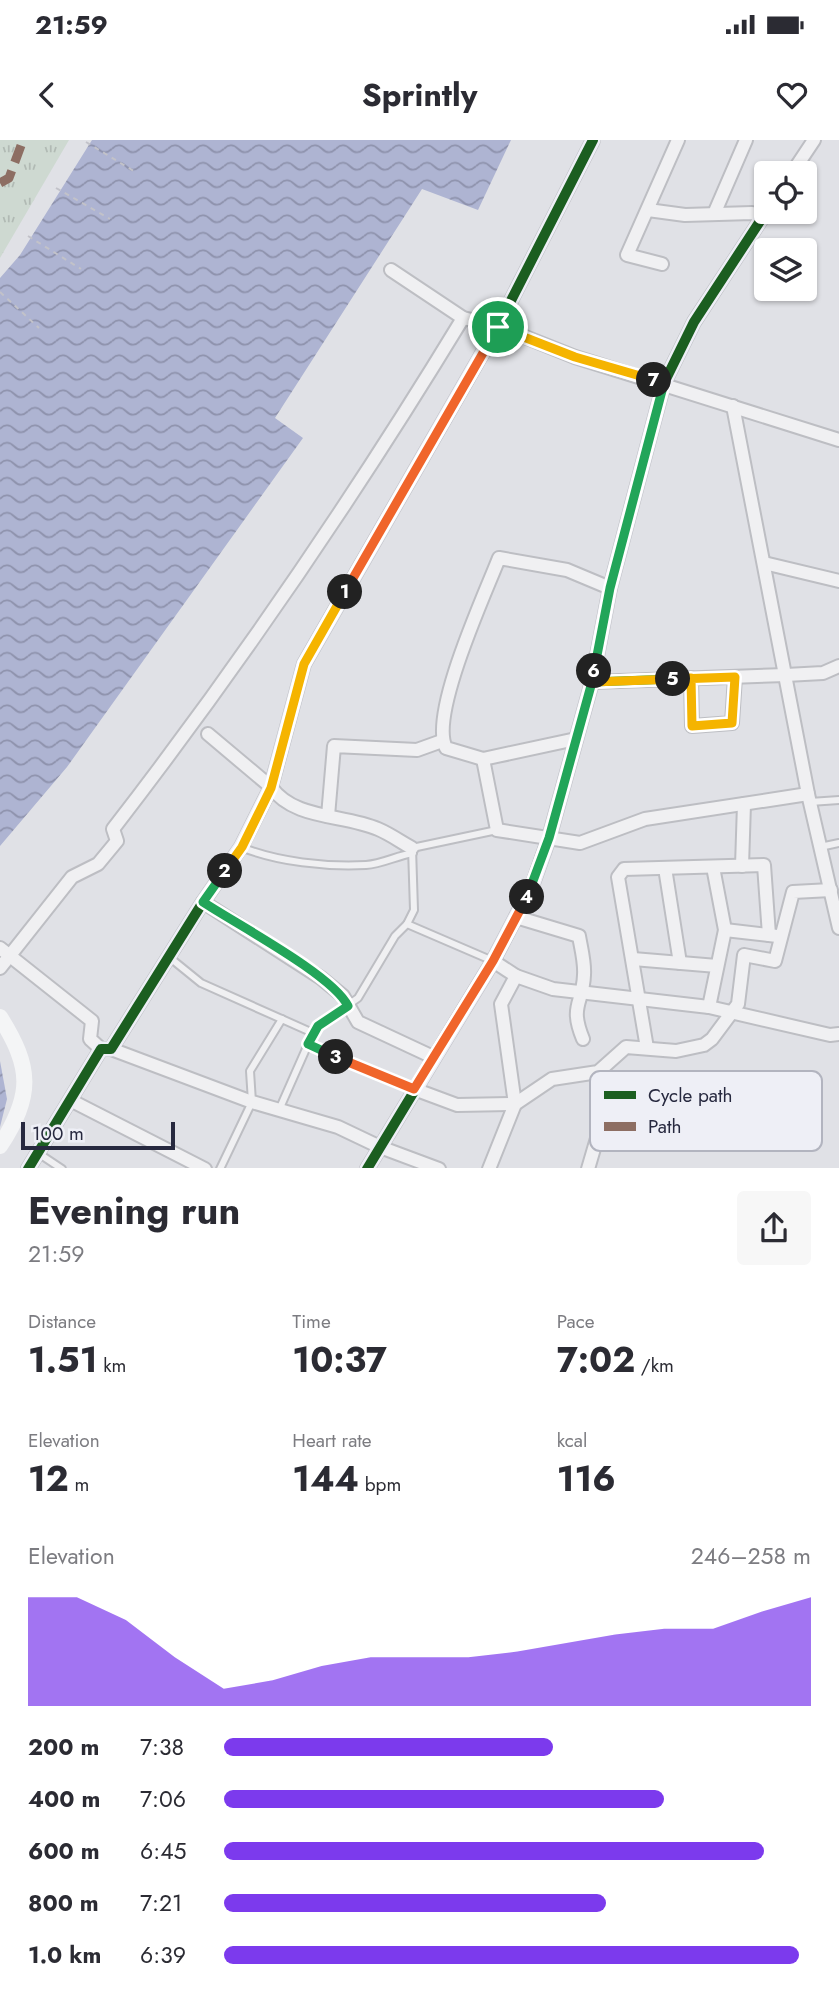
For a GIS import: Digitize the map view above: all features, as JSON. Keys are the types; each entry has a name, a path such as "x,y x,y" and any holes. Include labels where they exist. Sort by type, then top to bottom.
{"street":[{"path":"28,1168 242,847 271,788 304,664 498,327 593,140"},
{"path":"662,264 627,255 678,140"},
{"path":"714,214 746,140"},
{"path":"800,161 814,140"},
{"path":"648,210 685,215 754,213"},
{"path":"367,1168 493,961 533,886 592,682 610,588 664,383 694,322 758,224"},
{"path":"391,270 463,318 498,327 575,357 839,440"},
{"path":"0,968 5,952 72,877 97,864 117,841 113,829 162,765 387,442 463,318"},
{"path":"733,406 819,848 835,890 839,928"},
{"path":"576,738 483,759 446,748 442,741 443,717 454,673 499,558 567,570 610,588"},
{"path":"764,563 839,581"},
{"path":"592,682 823,673 839,666"},
{"path":"691,678 692,726 732,723 735,677"},
{"path":"208,734 271,788 278,798 304,811 377,828 413,850"},
{"path":"328,816 334,746 417,750 442,741"},
{"path":"483,759 497,830 580,843 645,819 744,804 809,798"},
{"path":"742,866 744,804"},
{"path":"599,1071 626,1046 676,1051 704,1045 712,1039 737,1004 744,956 775,961 775,936 764,865 624,869 618,877 647,1048"},
{"path":"709,1007 724,930 713,867"},
{"path":"665,868 680,963"},
{"path":"775,936 793,892 835,890"},
{"path":"203,902 321,978 343,996 358,1022 433,1056"},
{"path":"516,916 579,936 584,975 576,1022 583,1039"},
{"path":"724,930 775,936"},
{"path":"5,952 92,1021 90,1039 106,1049 252,1102 338,1127 434,1168"},
{"path":"633,959 717,966"},
{"path":"493,961 516,976 553,989 709,1007 831,1035 839,1034"},
{"path":"489,1168 515,1104 501,1004 516,976"},
{"path":"0,1017 18,1045 25,1071 24,1096 11,1129 0,1146"},
{"path":"414,1089 457,1105 515,1104 552,1079 590,1073"},
{"path":"72,1101 205,1168"},
{"path":"588,1168 593,1151"}],"lane":[{"path":"809,798 839,800"},
{"path":"242,847 257,853 300,861 366,864 497,830"},
{"path":"819,848 839,844"},
{"path":"279,1110 313,1033 318,1026 358,999 396,936 407,924 414,910 413,850"},
{"path":"407,924 493,961"},
{"path":"169,957 201,983 313,1033"},
{"path":"220,1168 252,1102 250,1071 282,1019"},
{"path":"308,1044 414,1089"},
{"path":"38,1153 62,1168"}],"path":[{"path":"86,142 137,173"},
{"path":"56,188 110,219"},
{"path":"28,236 81,269"},
{"path":"0,292 39,328"}],"green space":[{"path":"0,140 69,140 0,258"}],"water":[{"path":"92,140 511,140 478,210 422,189 275,418 303,438 67,767 0,846 0,278 20,255"},
{"path":"0,1061 7,1099 0,1127"}],"marked path":[{"path":"0,183 9,178 23,140"}],"cycle path":[{"path":"29,1168 101,1049 111,1049 203,902 241,847 271,787 304,664 498,326 593,140"},
{"path":"368,1168 493,961 532,886 549,838 592,682 610,588 664,383 694,322 758,224"}],"route":[{"path":"498,327 419,460 304,664 271,788 242,847 203,902 321,978 343,996 348,1006 318,1026 308,1044 414,1089 493,961 533,886 592,682 691,678 692,726 732,723 735,677 592,682 610,588 664,383 575,357 498,327"}]}
